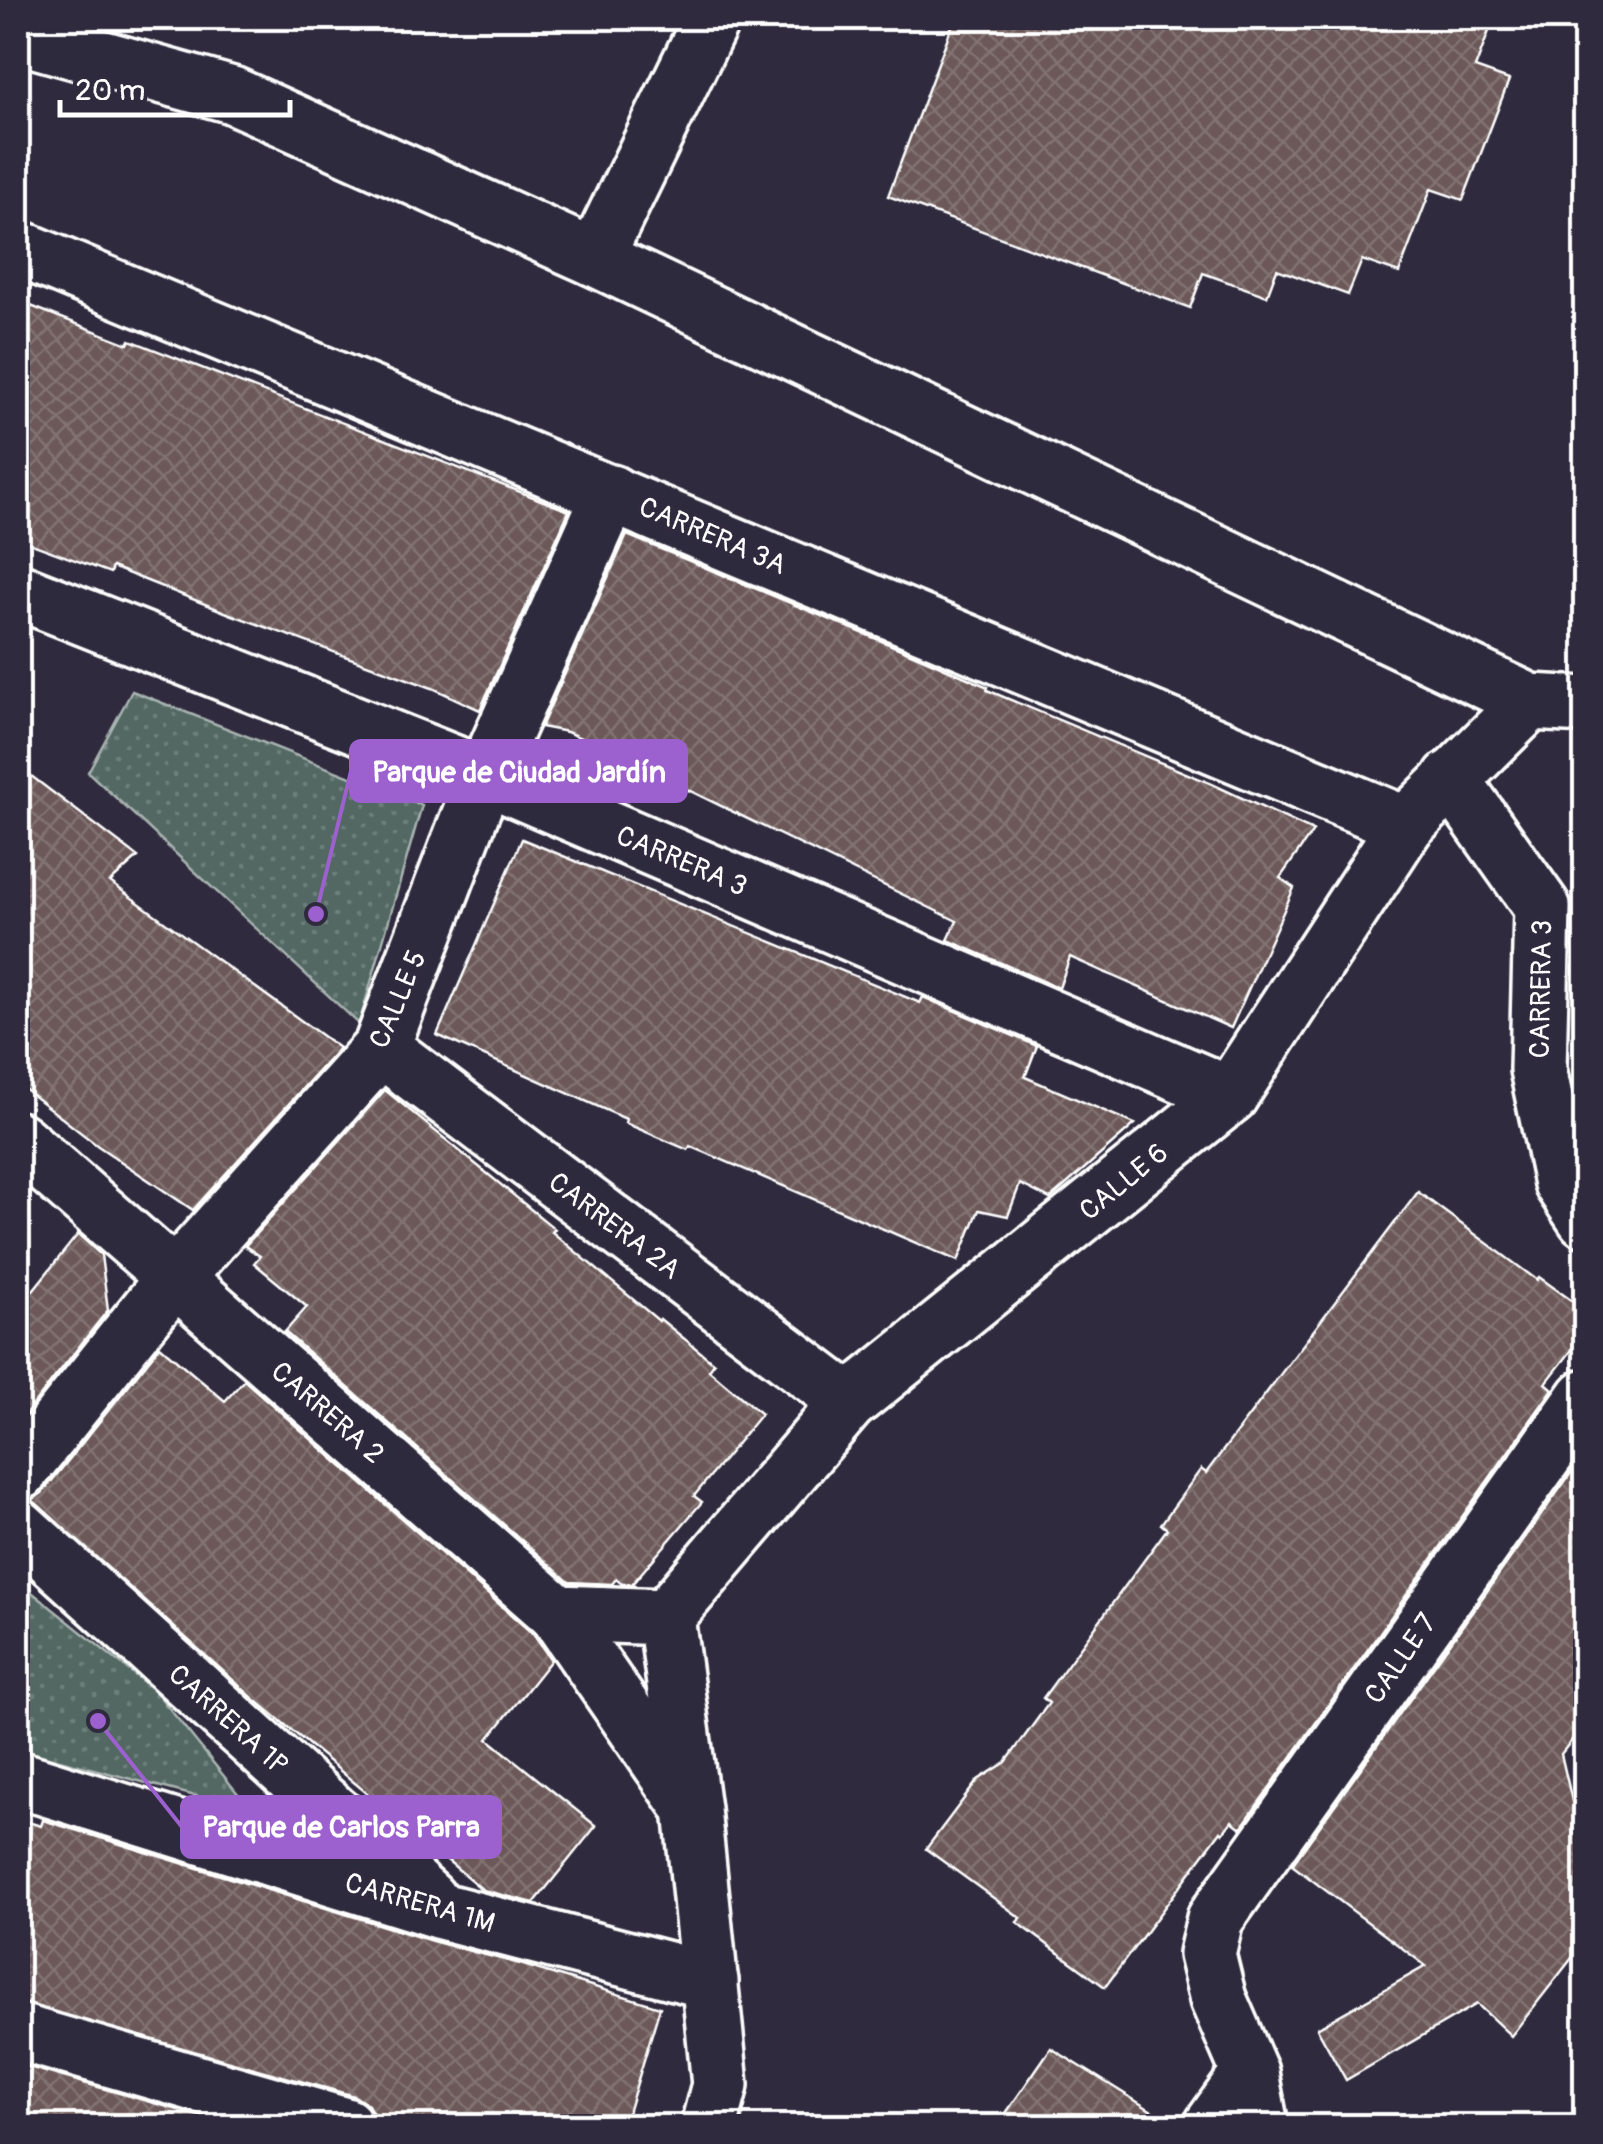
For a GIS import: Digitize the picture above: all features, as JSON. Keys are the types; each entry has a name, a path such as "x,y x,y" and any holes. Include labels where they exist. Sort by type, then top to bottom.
{"street":[{"path":"595,258 712,18"},
{"path":"18,35 232,94 595,258 1530,702 1586,705"},
{"name":"CARRERA 3A","path":"18,248 1406,825"},
{"name":"CALLE 5","path":"18,1473 175,1277 381,1048 485,776 612,493"},
{"name":"CARRERA 3","path":"18,591 485,776 1230,1095"},
{"name":"CALLE 6","path":"666,1617 849,1402 1230,1095 1406,825 1530,702"},
{"name":"CARRERA 3","path":"1451,778 1542,906 1538,1069 1562,1183 1586,1220"},
{"name":"CARRERA 2A","path":"381,1048 849,1402"},
{"name":"CARRERA 2","path":"18,1140 557,1613 692,1809"},
{"name":"CALLE 7","path":"1250,2073 1218,1999 1208,1954 1215,1919 1586,1397"},
{"name":"CARRERA 1P","path":"18,1527 442,1910"},
{"path":"557,1613 666,1617 692,1809 720,2085 709,2126"},
{"name":"CARRERA 1M","path":"18,1779 442,1910 710,1981"},
{"path":"18,2032 346,2126"},
{"path":"1212,2126 1250,2073"},
{"path":"1250,2073 1260,2126"}],"green space":[{"path":"132,691 422,805 359,1024 88,772"},
{"path":"18,1581 156,1692 252,1811 18,1749"}],"building":[{"path":"955,18 1494,18 1475,68 1509,80 1463,200 1431,189 1399,273 1362,260 1348,295 1277,269 1267,296 1203,273 1190,308 888,196"},
{"path":"18,301 128,344 130,340 569,511 480,710 435,689 112,567 110,573 18,539"},
{"path":"627,535 920,657 988,687 987,690 1212,784 1313,831 1280,878 1294,888 1231,1028 1070,957 1059,988 948,940 957,921 592,743 567,732 541,727"},
{"path":"18,766 138,857 110,882 339,1048 193,1210 98,1146 18,1084"},
{"path":"522,839 920,1003 923,997 1037,1046 1025,1077 1135,1124 1050,1199 1020,1184 1008,1216 979,1210 958,1261 690,1146 688,1150 625,1123 626,1119 437,1035"},
{"path":"385,1090 714,1363 709,1370 761,1414 694,1496 702,1502 632,1584 616,1579 612,1584 569,1582 285,1332 307,1307 254,1263 260,1256 245,1246"},
{"path":"1418,1192 1537,1280 1539,1277 1586,1311 1586,1332 1546,1383 1553,1389 1241,1828 1232,1821 1221,1831 1105,1987 1017,1922 1021,1918 926,1849 978,1780 1006,1762 1049,1703 1043,1698 1167,1529 1161,1524 1201,1469 1206,1473"},
{"path":"78,1234 101,1255 108,1310 18,1424 18,1309"},
{"path":"160,1346 225,1401 244,1380 533,1634 551,1660 488,1739 596,1826 534,1903 483,1890 253,1698 32,1500 42,1493"},
{"path":"1586,1452 1586,1722 1561,1754 1572,1801 1586,1812 1586,1940 1511,2036 1477,2004 1346,2080 1317,2028 1426,1966 1292,1865"},
{"path":"18,1819 41,1826 43,1820 660,2007 624,2126 375,2126 368,2105 354,2096 18,2002"},
{"path":"1051,2048 1176,2126 997,2126"},
{"path":"18,2064 234,2126 18,2126"}],"place":[{"name":"Parque de Ciudad Jardín","path":"316,914"},
{"name":"Parque de Carlos Parra","path":"98,1721"}]}
